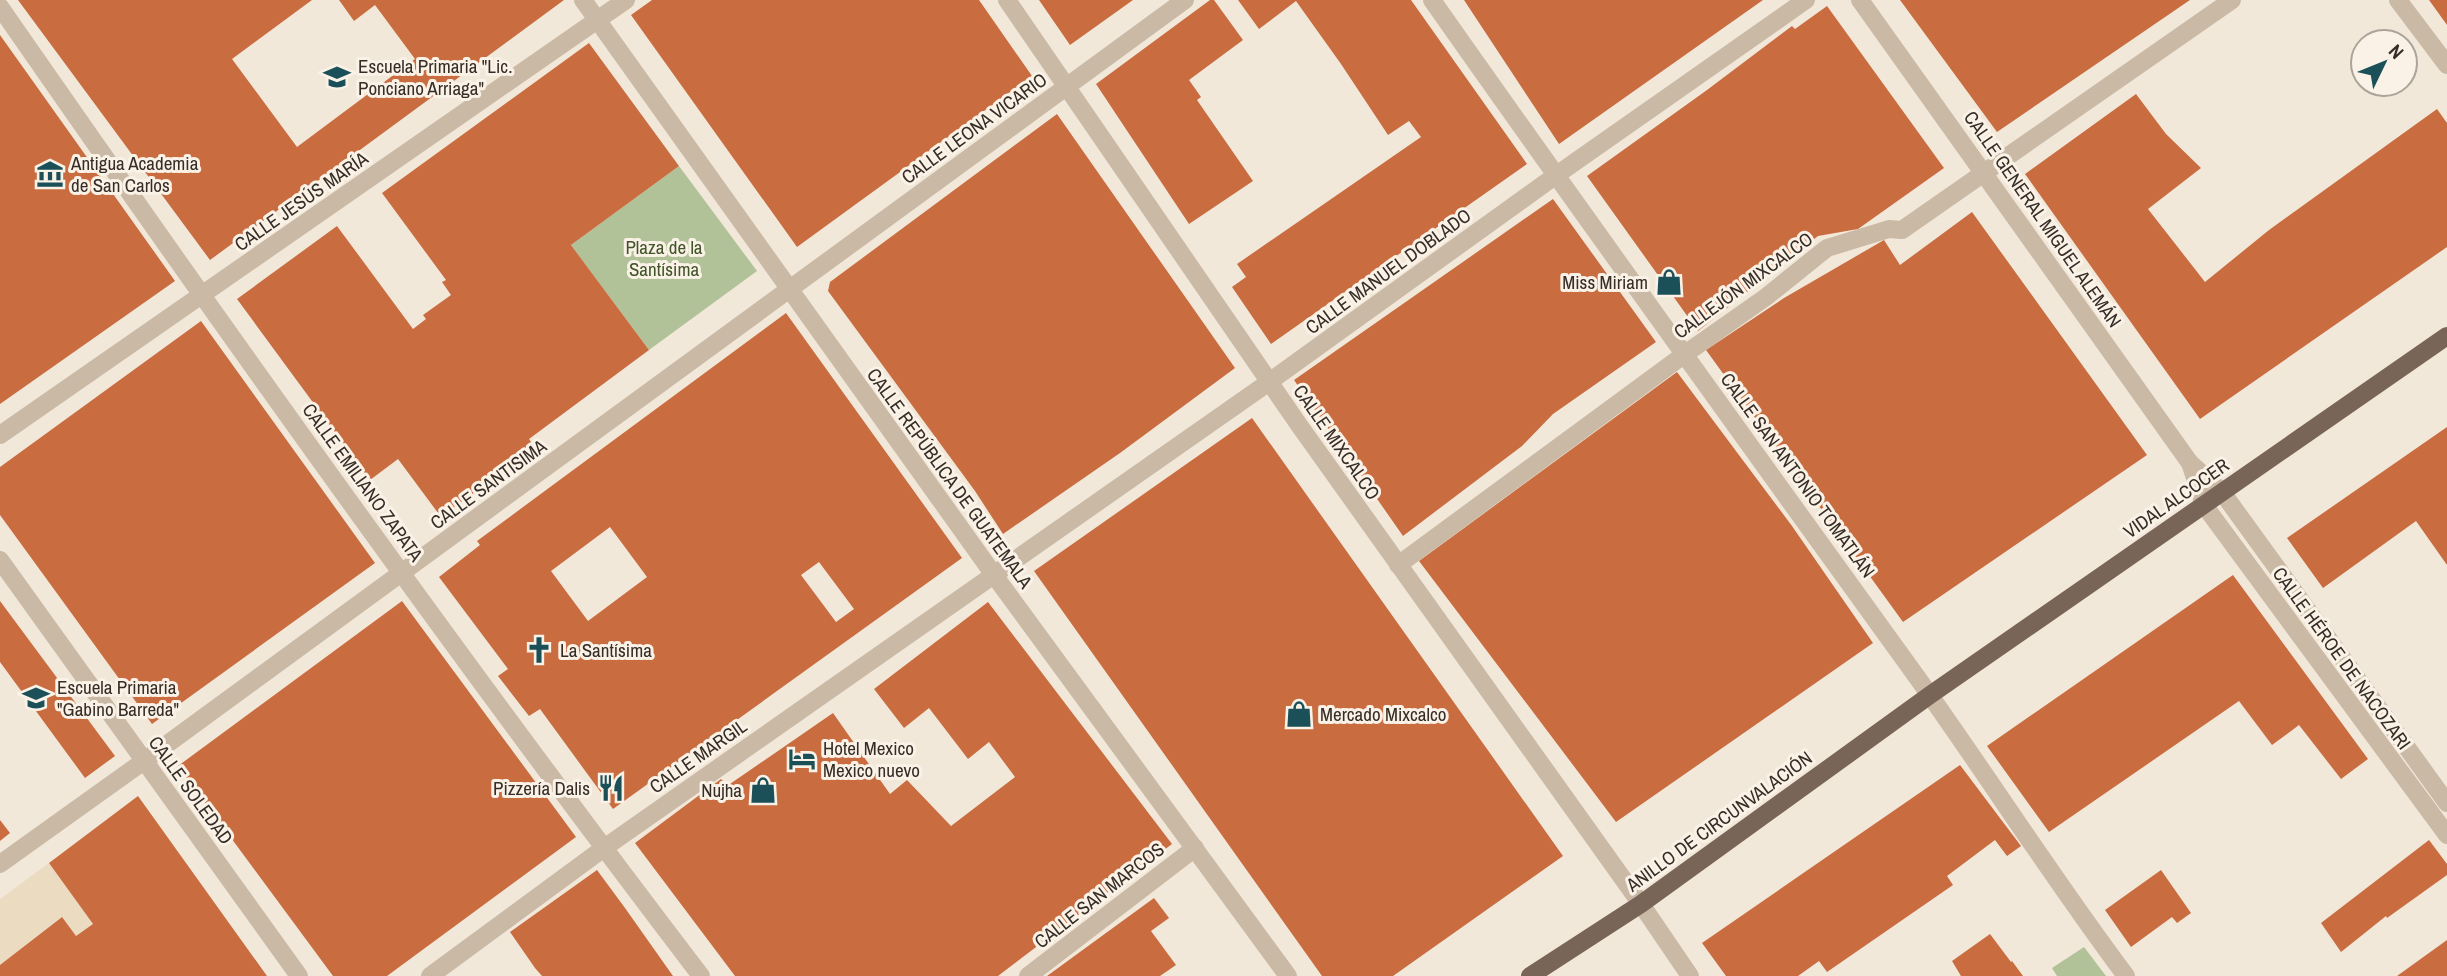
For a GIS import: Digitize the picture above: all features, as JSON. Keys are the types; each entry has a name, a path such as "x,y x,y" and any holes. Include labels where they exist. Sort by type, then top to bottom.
{"main road":[{"name":"VIDAL ALCOCER","path":"1930,695 2447,336"},
{"name":"ANILLO DE CIRCUNVALACIÓN","path":"1530,976 1641,904 1930,695"}],"street":[{"name":"CALLE REPÚBLICA DE GUATEMALA","path":"583,0 994,575 1288,976"},
{"name":"CALLE JESÚS MARÍA","path":"0,435 625,0"},
{"name":"CALLE MIXCALCO","path":"1007,0 1269,382 1690,976"},
{"name":"CALLE LEONA VICARIO","path":"788,289 1185,0"},
{"name":"CALLE SAN ANTONIO TOMATLÁN","path":"1433,0 1555,176 1930,695 2126,976"},
{"name":"CALLE MANUEL DOBLADO","path":"994,575 1806,0"},
{"name":"CALLE GENERAL MIGUEL ALEMÁN","path":"1860,0 2190,463 2222,492"},
{"name":"CALLEJÓN MIXCALCO","path":"1398,565 1766,297 1827,248 1888,229 1902,230 2232,0"},
{"path":"2398,0 2447,65"},
{"name":"CALLE EMILIANO ZAPATA","path":"0,7 201,297 604,848 701,976"},
{"name":"CALLE SANTISIMA","path":"0,864 145,761 788,289"},
{"name":"CALLE GENERAL MIGUEL ALEMÁN","path":"2190,463 2204,505"},
{"name":"CALLE HÉROE DE NACOZARI","path":"2222,492 2447,803"},
{"name":"CALLE HÉROE DE NACOZARI","path":"2204,505 2447,835"},
{"name":"CALLE SOLEDAD","path":"0,560 299,976"},
{"name":"CALLE MARGIL","path":"430,976 604,848 994,575"},
{"name":"CALLE SAN MARCOS","path":"1028,976 1195,848"}],"green space":[{"name":"Plaza de la Santísima","path":"679,166 757,271 649,350 571,245"},
{"path":"2084,947 2106,976 2057,976 2052,968"}],"shaded area":[{"path":"49,863 93,924 76,936 61,917 0,965 0,899"}],"building":[{"path":"18,0 312,0 232,59 297,147 415,59 375,5 354,21 339,0 564,0 210,260"},
{"path":"652,0 979,0 1032,76 797,247 631,15"},
{"path":"1039,0 1133,0 1070,45"},
{"path":"1210,0 1214,0 1243,40 1189,80 1201,97 1197,100 1253,181 1189,224 1096,84"},
{"path":"1238,0 1411,0 1527,164 1271,344 1232,287 1246,277 1237,264 1421,137 1409,121 1388,135 1296,1 1259,29"},
{"path":"1464,0 1763,0 1559,144"},
{"path":"1900,0 2190,0 1997,132"},
{"path":"2429,0 2447,0 2447,25"},
{"path":"1827,6 1944,168 1858,229 1818,236 1698,331 1587,176 1792,26 1795,29"},
{"name":"Antigua Academia de San Carlos","path":"0,35 175,281 0,404"},
{"path":"589,43 679,166 571,245 649,350 529,439 535,448 441,517 398,459 370,480 237,299 337,226 413,329 426,319 423,315 451,295 442,282 446,280 382,193"},
{"path":"2136,94 2166,134 2201,168 2148,209 2205,282 2269,230 2437,109 2447,123 2447,247 2200,419 2025,174"},
{"path":"1057,114 1235,368 1120,453 1003,534 975,491 828,291 830,282"},
{"path":"1553,199 1656,342 1553,414 1522,446 1403,536 1294,380"},
{"path":"1972,212 2147,455 1903,622 1706,350 1784,298 1884,240 1900,265"},
{"path":"786,313 962,558 613,809 540,709 529,716 498,676 508,669 439,577 480,545 477,541","holes":["610,527 647,577 588,621 551,571","819,562 854,609 836,622 801,575"]},
{"path":"201,321 375,563 152,724 0,515 0,467"},
{"path":"1677,372 1792,526 1873,643 1616,822 1419,561"},
{"name":"Mercado Mixcalco","path":"1252,418 1563,856 1393,976 1322,976 1034,571"},
{"path":"2447,427 2447,565 2416,521 2323,588 2287,538"},
{"path":"2233,575 2368,759 2341,779 2299,725 2272,745 2239,701 2049,832 1987,746"},
{"path":"0,601 115,756 85,778 0,662"},
{"path":"402,601 576,837 387,976 333,976 178,766"},
{"path":"988,602 1172,844 998,976 735,976 635,843 721,779 727,786 833,713 890,794 907,780 951,826 1015,777 989,742 968,759 929,708 904,728 874,689"},
{"path":"1960,765 2021,846 2007,856 1995,840 1947,876 1953,885 1827,972 1819,961 1798,976 1726,976 1702,943"},
{"path":"138,796 267,976 0,976 0,965 62,917 76,936 93,924 49,863"},
{"path":"0,820 10,833 0,841"},
{"path":"2429,840 2447,864 2447,875 2387,918 2386,916 2341,952 2321,923"},
{"path":"597,870 673,976 542,976 535,968 510,932"},
{"path":"2161,870 2191,913 2177,923 2172,917 2131,947 2105,910"},
{"path":"1154,898 1169,918 1151,931 1176,965 1160,976 1047,976"},
{"path":"1990,934 2023,976 1961,976 1952,961"},
{"path":"2447,940 2447,976 2397,976"}],"place":[{"name":"Escuela Primaria \"Lic. Ponciano Arriaga\"","path":"337,77"},
{"name":"Antigua Academia de San Carlos","path":"50,174"},
{"name":"Miss Miriam","path":"1669,282"},
{"name":"La Santísima","path":"539,650"},
{"name":"Escuela Primaria \"Gabino Barreda\"","path":"36,698"},
{"name":"Mercado Mixcalco","path":"1299,714"},
{"name":"Hotel Mexico Mexico nuevo","path":"802,759"},
{"name":"Pizzería Dalis","path":"611,788"},
{"name":"Nujha","path":"763,790"}]}
